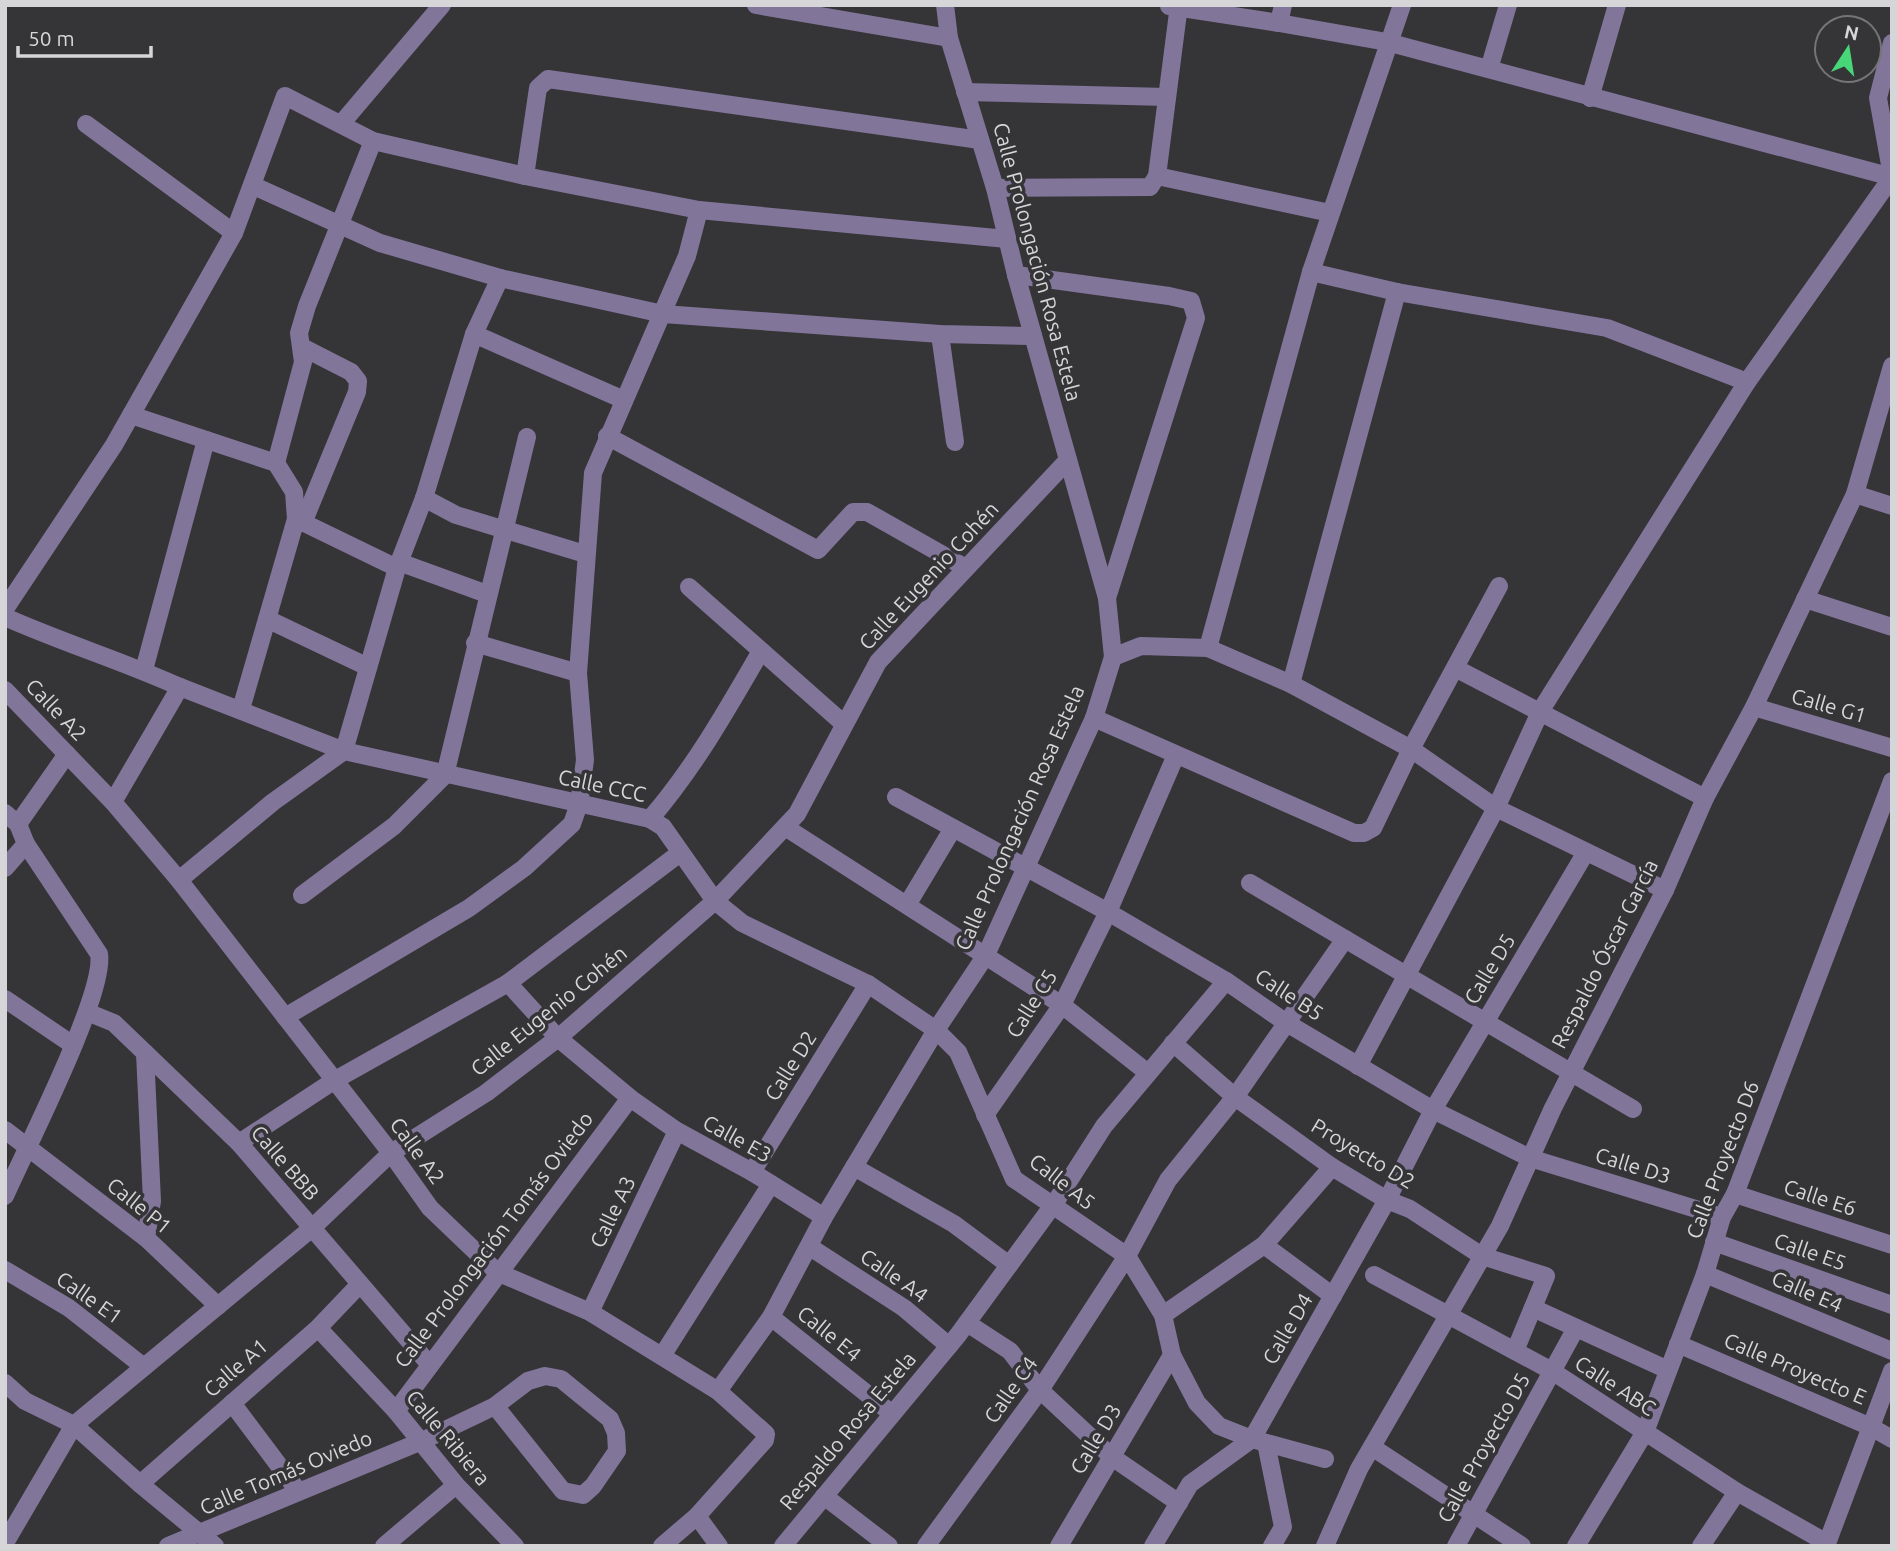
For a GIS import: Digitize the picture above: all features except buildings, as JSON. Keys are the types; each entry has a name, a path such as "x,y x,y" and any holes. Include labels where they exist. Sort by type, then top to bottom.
{"street":[{"path":"341,124 442,5"},
{"path":"756,5 949,38"},
{"name":"Calle Prolongación Rosa Estela","path":"718,1391 771,1317 824,1217 936,1030 986,955 1094,718 1113,657 1107,598 1016,275 995,187 949,38 945,5"},
{"path":"1279,23 1283,5"},
{"path":"1208,648 1311,272 1387,42 1402,5"},
{"path":"1489,69 1508,5"},
{"path":"1590,98 1617,5"},
{"path":"995,187 1150,187 1157,176 1175,6 1387,42 1892,177"},
{"path":"1358,1066 1496,808 1541,709 1747,382 1892,177 1878,98 1892,43"},
{"path":"526,176 538,88 548,79 980,140"},
{"path":"965,92 1167,97"},
{"path":"5,609 131,415 234,233 254,186 285,96 373,141 526,176 699,210 1007,239"},
{"path":"86,124 234,233"},
{"path":"276,463 303,362 299,333 307,306 373,141"},
{"path":"1157,176 1330,213"},
{"path":"254,186 380,243 500,278 663,314 940,334 1033,336"},
{"path":"285,1017 469,908 560,838 572,824 579,804 585,760 578,673 593,473 688,256 699,210"},
{"path":"1311,272 1397,292 1606,328 1747,382"},
{"path":"1016,275 1169,296 1191,302 1196,318 1107,598"},
{"path":"179,880 273,802 344,751 398,565 424,498 474,334 500,278"},
{"path":"1291,684 1397,292"},
{"path":"474,334 624,400"},
{"path":"940,334 955,442"},
{"path":"241,709 267,619 300,521 357,392 358,381 352,372 302,347"},
{"name":"Respaldo Óscar García","path":"1325,1546 1372,1447 1500,1226 1571,1072 1665,890 1705,798 1754,707 1855,494 1892,366"},
{"path":"131,415 276,463 294,492 300,521"},
{"path":"607,436 818,550 853,512 867,512 966,568"},
{"path":"302,895 394,826 445,775 527,437"},
{"path":"144,670 206,440"},
{"name":"Calle Eugenio Cohén","path":"5,1543 74,1425 312,1228 391,1153 486,1093 558,1038 715,901 797,814 878,662 1068,460"},
{"path":"1855,494 1892,506"},
{"path":"424,498 456,515 585,555"},
{"path":"300,521 398,565 487,594"},
{"path":"1094,718 1354,833 1364,833 1373,828 1499,586"},
{"path":"689,587 844,724"},
{"path":"1805,599 1892,627"},
{"name":"Calle CCC","path":"5,617 72,647 144,670 180,687 344,751 477,783 650,819 663,827 715,901 742,923 868,984"},
{"path":"267,619 368,667"},
{"path":"475,643 578,673"},
{"path":"1113,657 1141,646 1208,648 1291,684 1412,749 1496,808 1665,890"},
{"path":"650,819 717,728 761,651"},
{"path":"1457,669 1541,709 1705,798"},
{"path":"113,802 180,687"},
{"name":"Calle A2","path":"5,690 113,802 179,880 391,1153 430,1208 497,1272 590,1312 662,1356 718,1391 766,1437 697,1516 662,1546"},
{"name":"Calle G1","path":"1754,707 1892,748"},
{"path":"5,1196 87,1013 100,964 99,954 26,844 12,818 67,754"},
{"name":"Calle C5","path":"985,1115 1062,1005 1108,912 1176,755"},
{"name":"Calle Proyecto D6","path":"1576,1546 1645,1432 1705,1274 1722,1217 1735,1194 1892,780"},
{"name":"Calle B5","path":"896,797 952,830 1108,912 1226,981 1285,1022 1433,1110 1530,1158"},
{"path":"785,827 1062,1005 1148,1073"},
{"path":"907,905 952,830"},
{"path":"5,868 26,844"},
{"name":"Calle D5","path":"1433,1110 1586,852"},
{"path":"239,1143 335,1080 508,983 680,853"},
{"path":"1250,883 1633,1109"},
{"path":"1235,1097 1345,939"},
{"name":"Respaldo Rosa Estela","path":"783,1546 949,1346 1052,1207 1104,1126 1226,981"},
{"name":"Calle E3","path":"508,983 558,1038 630,1098 677,1131 752,1172 824,1217"},
{"name":"Calle A5","path":"868,984 936,1030 958,1052 1014,1179 1127,1256 1163,1315 1172,1355 1197,1403 1219,1426 1325,1460"},
{"name":"Calle D2","path":"752,1172 868,984"},
{"path":"5,999 72,1045"},
{"name":"Calle BBB","path":"87,1013 114,1023 239,1143 430,1365"},
{"name":"Proyecto D2","path":"1173,1043 1235,1097 1332,1167 1387,1200 1410,1209 1482,1256 1546,1276 1533,1308"},
{"path":"145,1053 152,1201 146,1238"},
{"name":"Calle C4","path":"926,1546 1040,1390 1127,1256 1168,1180 1235,1097"},
{"name":"Calle Prolongación Tomás Oviedo","path":"396,1411 497,1272 630,1098"},
{"name":"Calle D4","path":"1153,1546 1190,1484 1259,1441 1433,1110"},
{"name":"Calle P1","path":"5,1130 146,1238 218,1306"},
{"name":"Calle A3","path":"590,1312 677,1131"},
{"name":"Calle D3","path":"1530,1158 1722,1217"},
{"path":"854,1167 954,1224 1009,1265"},
{"path":"1163,1315 1264,1245 1332,1167"},
{"path":"662,1356 771,1184"},
{"name":"Calle E6","path":"1735,1194 1892,1245"},
{"name":"Calle E5","path":"1714,1242 1892,1305"},
{"path":"1264,1245 1333,1296"},
{"name":"Calle A4","path":"810,1247 904,1308 949,1346"},
{"name":"Calle E1","path":"5,1270 69,1308 144,1367"},
{"name":"Calle E4","path":"1705,1274 1892,1352"},
{"name":"Calle ABC","path":"1374,1275 1552,1371 1737,1492 1826,1544"},
{"name":"Calle A1","path":"139,1484 318,1328 360,1284"},
{"path":"1515,1351 1533,1308 1668,1370"},
{"name":"Calle E4","path":"771,1317 891,1413"},
{"path":"967,1323 1010,1351 1040,1390 1112,1457 1179,1503"},
{"name":"Calle Ribiera","path":"318,1328 396,1411 456,1485 515,1546"},
{"name":"Calle Proyecto D5","path":"1456,1546 1576,1328"},
{"name":"Calle Proyecto E","path":"1678,1344 1871,1427 1892,1439"},
{"name":"Calle D3","path":"1059,1546 1172,1355"},
{"path":"1826,1544 1891,1375"},
{"name":"Calle Tomás Oviedo","path":"168,1546 422,1441 495,1406 528,1381 545,1376 561,1378 610,1419 617,1433 617,1451 593,1486 583,1495 563,1491 495,1406"},
{"path":"5,1383 25,1401 74,1425 139,1484 215,1546"},
{"path":"232,1402 298,1491"},
{"path":"1259,1441 1283,1527 1272,1546"},
{"path":"1372,1447 1522,1546"},
{"path":"384,1546 456,1485"},
{"path":"1701,1546 1737,1492"},
{"path":"824,1496 889,1546"},
{"path":"697,1516 719,1546"}]}
